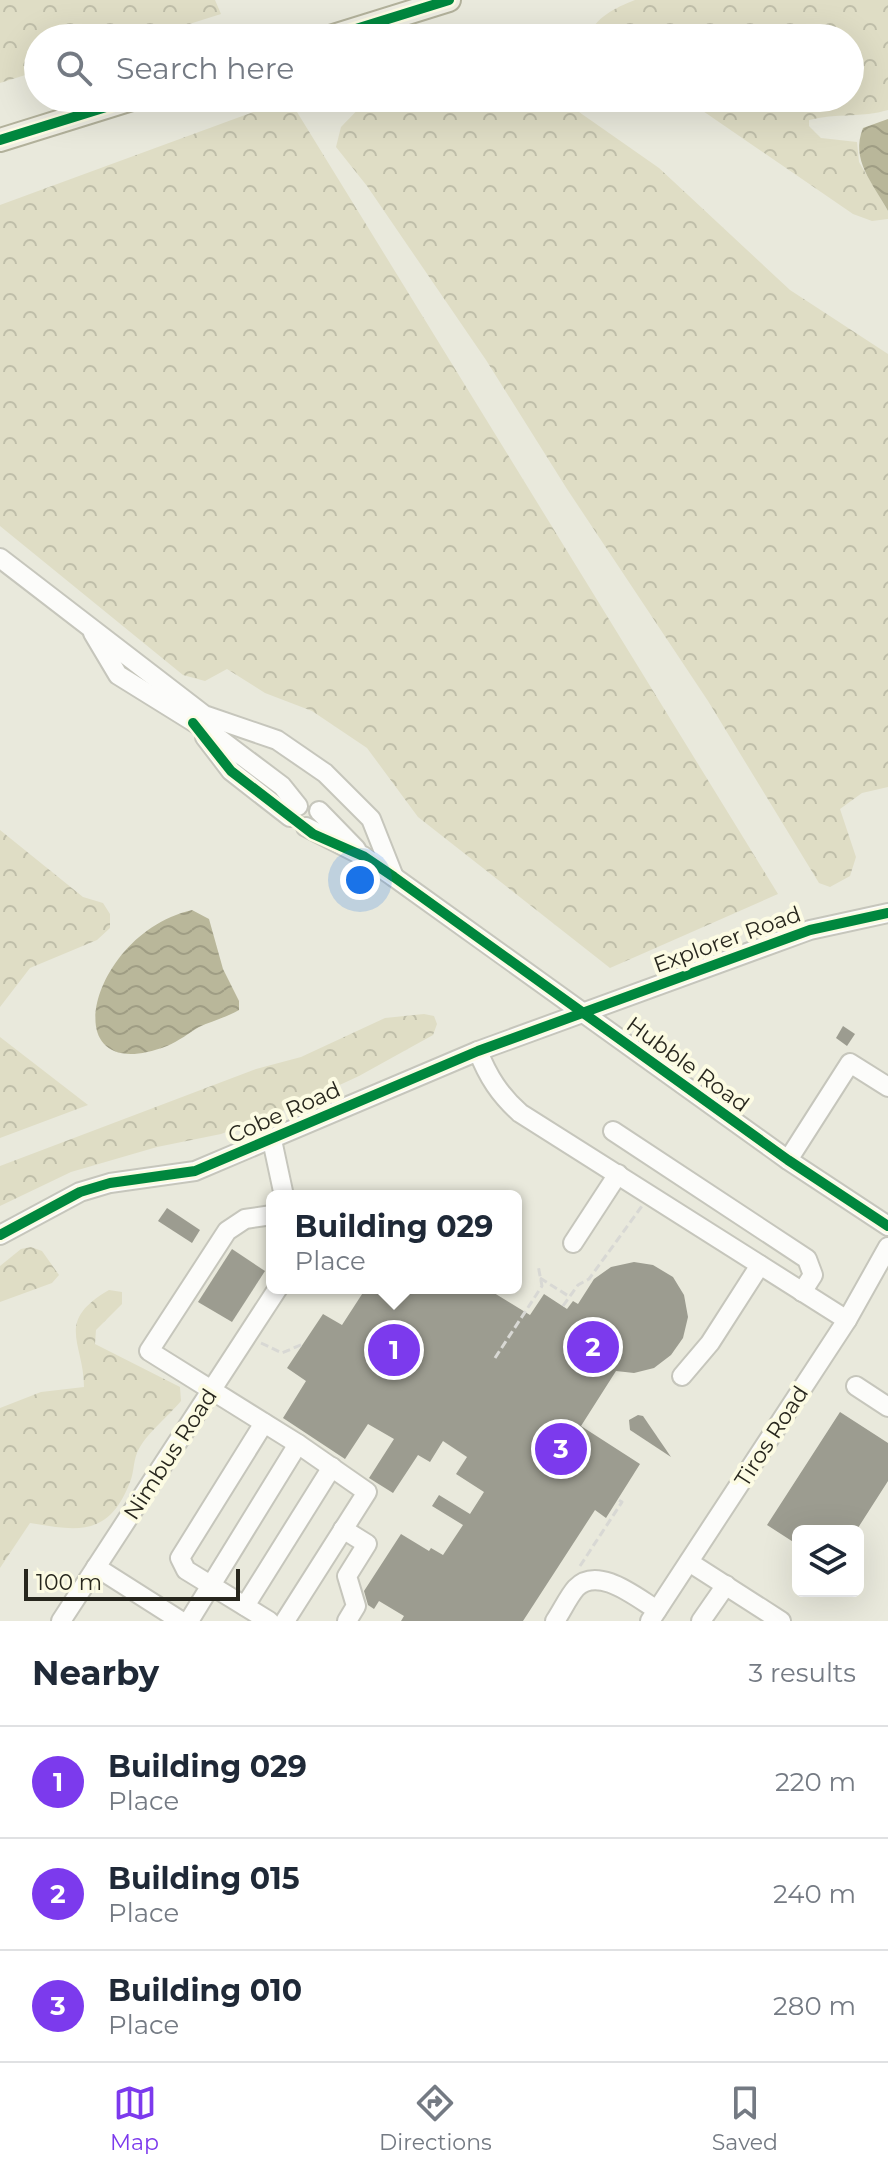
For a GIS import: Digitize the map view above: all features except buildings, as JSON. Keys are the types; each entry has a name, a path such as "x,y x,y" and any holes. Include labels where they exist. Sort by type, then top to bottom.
{"main road":[{"path":"372,24 449,0"},
{"path":"0,140 90,112"}],"street":[{"name":"Hubble Road","path":"0,558 204,715 277,740 325,773 371,819 394,877"},
{"name":"Hubble Road","path":"90,627 118,675 282,786 305,813 363,856 788,1160 888,1226"},
{"name":"Hubble Road","path":"193,723 231,771 348,840 363,856"},
{"name":"Explorer Road","path":"582,1013 810,930 888,913"},
{"name":"Cobe Road","path":"0,1235 80,1192 110,1183 195,1171 478,1051 582,1013"},
{"path":"478,1051 488,1077 503,1098 520,1113 847,1320"},
{"path":"788,1160 850,1063 888,1087"},
{"path":"613,1131 807,1259 813,1275 802,1292"},
{"path":"272,1140 283,1190"},
{"path":"573,1243 618,1174"},
{"path":"658,1199 683,1178"},
{"path":"266,1216 245,1219 227,1231 149,1351 298,1444 367,1492 285,1621"},
{"name":"Tiros Road","path":"654,1615 847,1320 888,1247"},
{"path":"682,1376 710,1343 760,1265"},
{"name":"Nimbus Road","path":"61,1621 274,1294"},
{"path":"856,1386 888,1407"},
{"path":"264,1423 180,1558 186,1570 269,1621"},
{"path":"189,1621 298,1444"},
{"path":"245,1606 332,1467"},
{"path":"343,1529 367,1544 347,1576 356,1606 347,1621"},
{"path":"689,1562 781,1621"},
{"path":"96,1567 181,1621"},
{"path":"555,1621 577,1587 588,1580 609,1583 654,1615"},
{"path":"701,1621 726,1585"}],"path":[{"path":"563,1306 658,1199"},
{"path":"495,1358 542,1286 538,1265"},
{"path":"540,1278 570,1297"},
{"path":"255,1339 274,1352 303,1344"},
{"path":"580,1566 622,1502 617,1499"}],"green space":[{"path":"0,0 215,0 221,14 189,24 24,24 24,75 0,83"},
{"path":"635,0 888,0 888,110 809,120 809,126 821,138 857,142 859,162 888,211 888,219 872,221 853,214 704,112 864,112 864,24 595,24 613,10"},
{"path":"254,112 297,112 778,894 610,968 418,817 367,748 312,711 265,693 227,669 205,681 183,675 0,526 0,205"},
{"path":"355,112 579,112 659,168 790,290 888,354 888,787 862,793 840,809 856,857 850,876 830,887 819,883 708,701 567,489 486,360 367,186 336,147 341,127"},
{"path":"0,830 83,897 103,903 110,914 110,928 97,940 30,968 0,1007"},
{"path":"424,1014 434,1016 437,1024 433,1035 359,1076 290,1108 221,1134 157,1147 71,1172 0,1206 0,1166 256,1069 301,1057 385,1018"},
{"path":"0,1037 88,1105 0,1138"},
{"path":"31,1247 42,1251 59,1275 52,1283 0,1302 0,1266 21,1249"},
{"path":"109,1290 122,1292 122,1304 96,1330 95,1344 180,1387 181,1401 141,1446 130,1482 112,1513 102,1521 77,1528 30,1523 0,1568 0,1408 41,1392 84,1387 77,1323 82,1312"}],"water":[{"path":"888,119 888,211 865,171 859,151 863,128"},
{"path":"192,910 209,919 223,969 239,1001 239,1010 199,1027 167,1046 131,1054 107,1047 97,1029 97,1004 108,975 128,948 156,925"}],"cycle path":[{"path":"372,24 449,0"},
{"path":"0,140 90,112"},
{"path":"193,723 231,771 313,834 363,856 394,877 788,1160 888,1226"},
{"path":"0,1235 80,1192 110,1183 195,1171 478,1051 810,930 888,913"}],"place":[{"name":"Building 015","path":"593,1347"},
{"name":"Building 029","path":"394,1350"},
{"name":"Building 010","path":"561,1449"}]}
